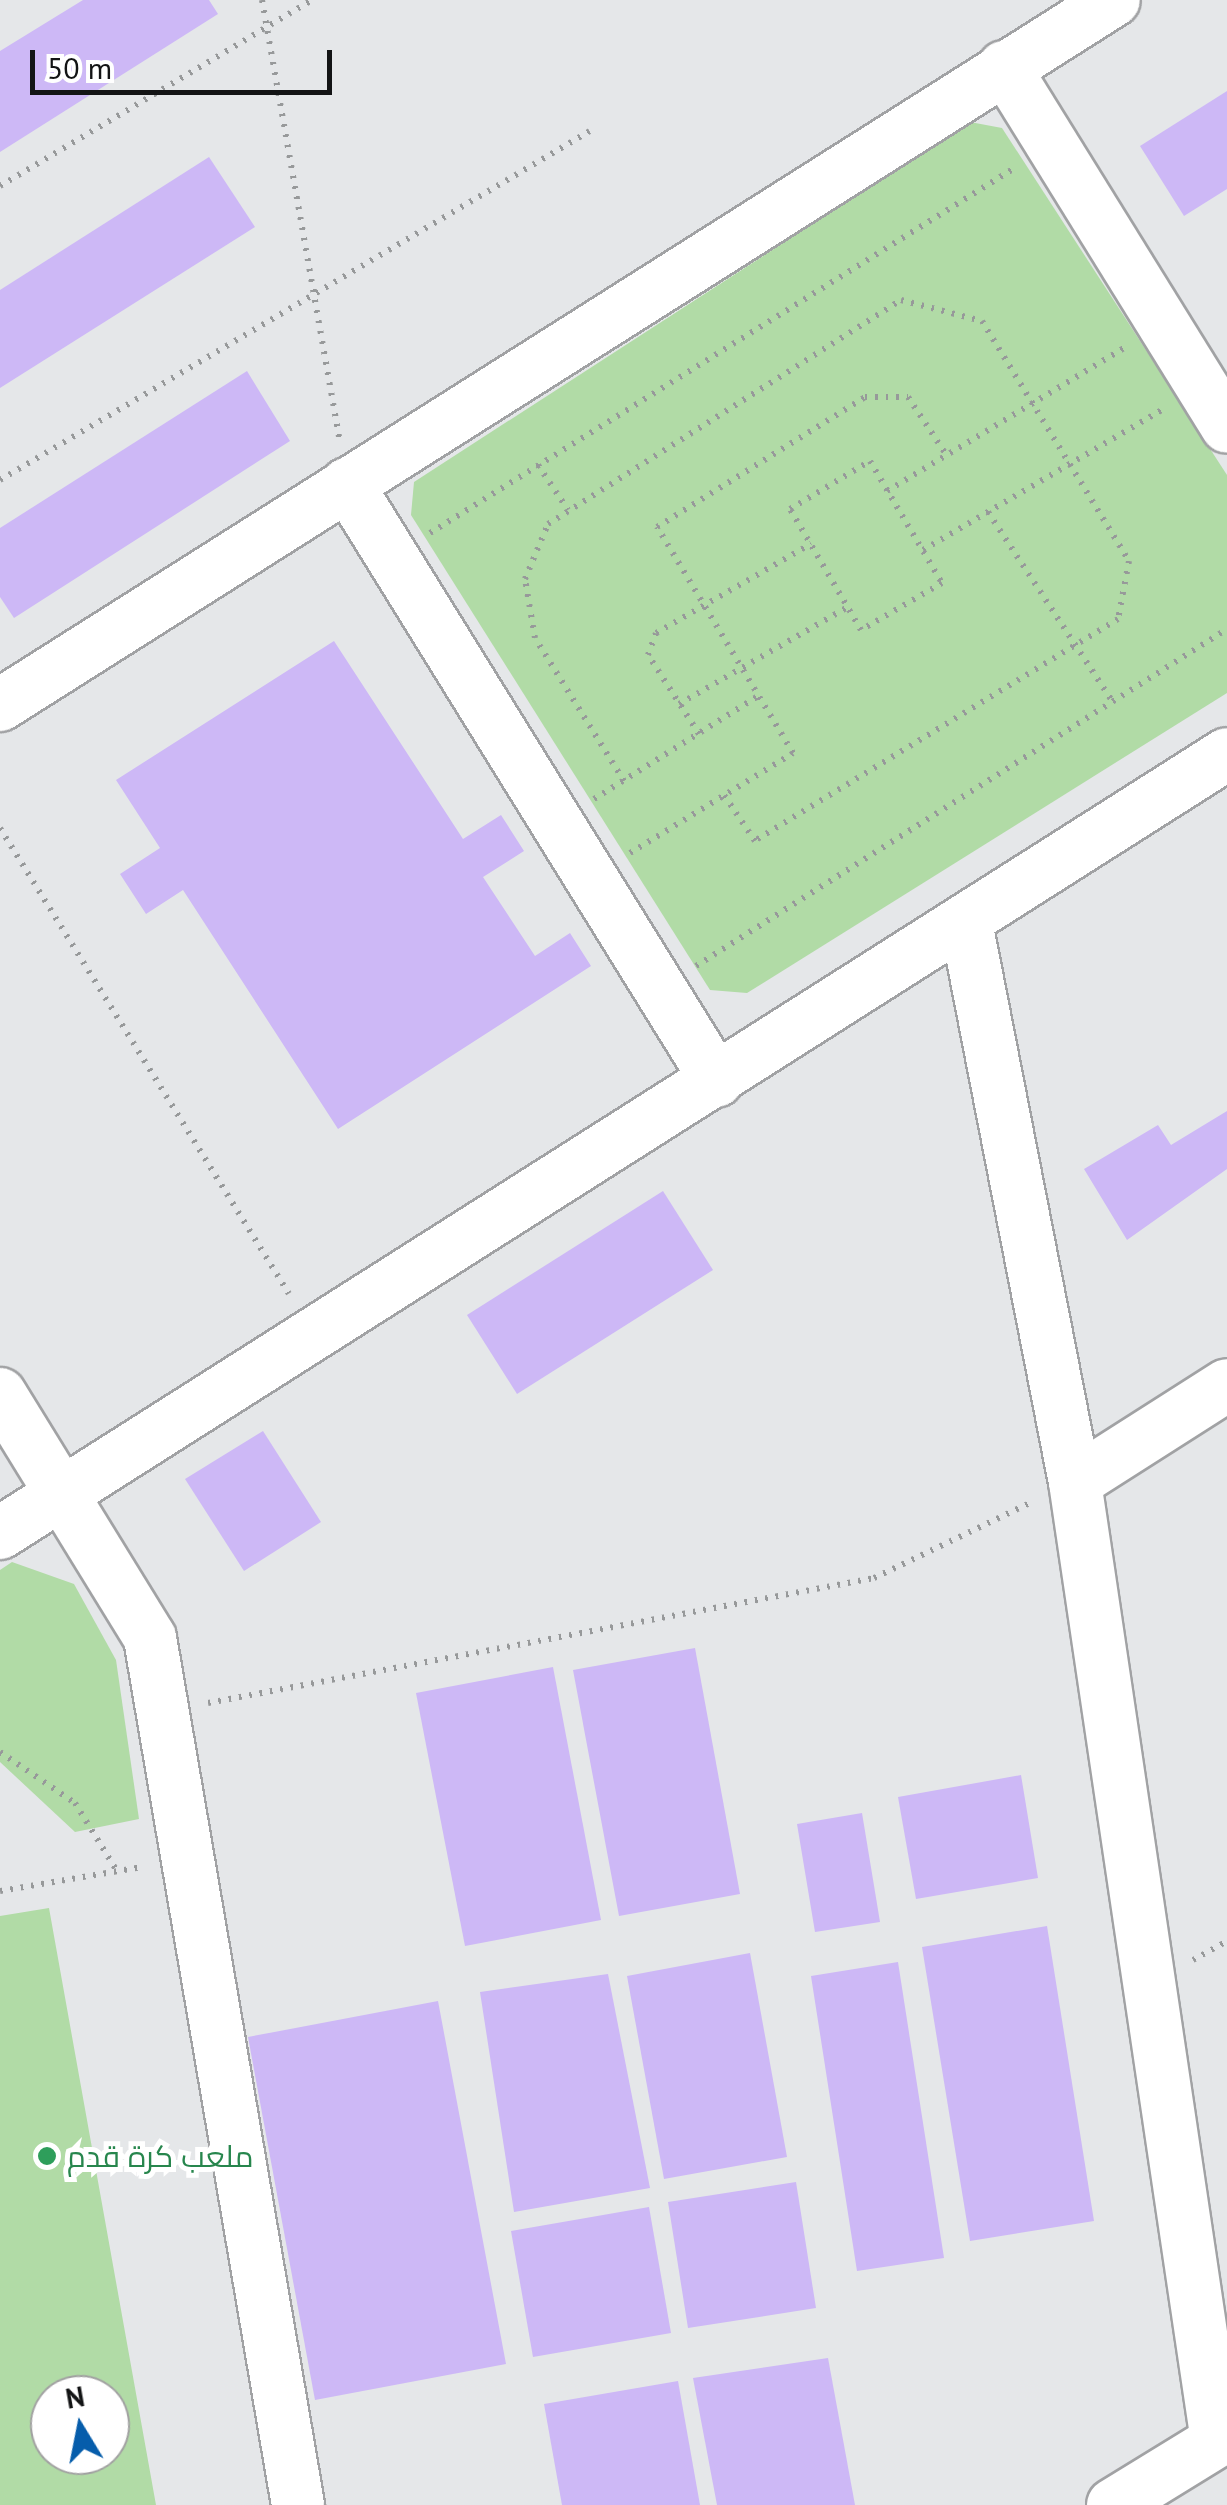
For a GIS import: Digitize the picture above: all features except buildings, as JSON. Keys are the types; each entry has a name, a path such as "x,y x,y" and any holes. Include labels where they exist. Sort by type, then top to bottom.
{"lane":[{"path":"0,704 1114,0"},
{"path":"1004,67 1215,407"},
{"path":"346,484 717,1081"},
{"path":"0,1533 966,924 1227,754"},
{"path":"966,924 1075,1482 1222,2438 1114,2505"},
{"path":"1075,1482 1227,1385"},
{"path":"0,1394 150,1638 298,2505"}],"path":[{"path":"262,0 346,484"},
{"path":"0,186 312,0"},
{"path":"0,480 590,131"},
{"path":"392,557 1052,145"},
{"path":"624,781 535,638 524,579 548,524 900,300 982,321 1129,561 1118,619 755,841 724,796"},
{"path":"887,491 1164,324"},
{"path":"591,878 793,753 656,526 864,397 908,398 947,456"},
{"path":"922,550 1070,464 1215,407"},
{"path":"870,461 942,583 861,630 811,544 790,508 870,461"},
{"path":"538,466 568,511"},
{"path":"988,512 1113,702"},
{"path":"698,734 648,655 656,633 811,544"},
{"path":"679,704 848,607"},
{"path":"660,989 1227,629"},
{"path":"557,823 758,696"},
{"path":"0,828 314,1336"},
{"path":"163,1711 874,1578 1075,1482"},
{"path":"0,1752 75,1803 117,1871"},
{"path":"0,1891 188,1859"}],"green space":[{"path":"970,122 1002,128 1227,475 1227,693 747,993 710,990 411,515 414,482"},
{"path":"12,1562 74,1584 116,1660 139,1819 75,1832 0,1762 0,1570"},
{"name":"ملعب كرة قدم","path":"49,1908 156,2505 0,2505 0,1916"}],"place":[{"name":"ملعب كرة قدم","path":"47,2156"}]}
